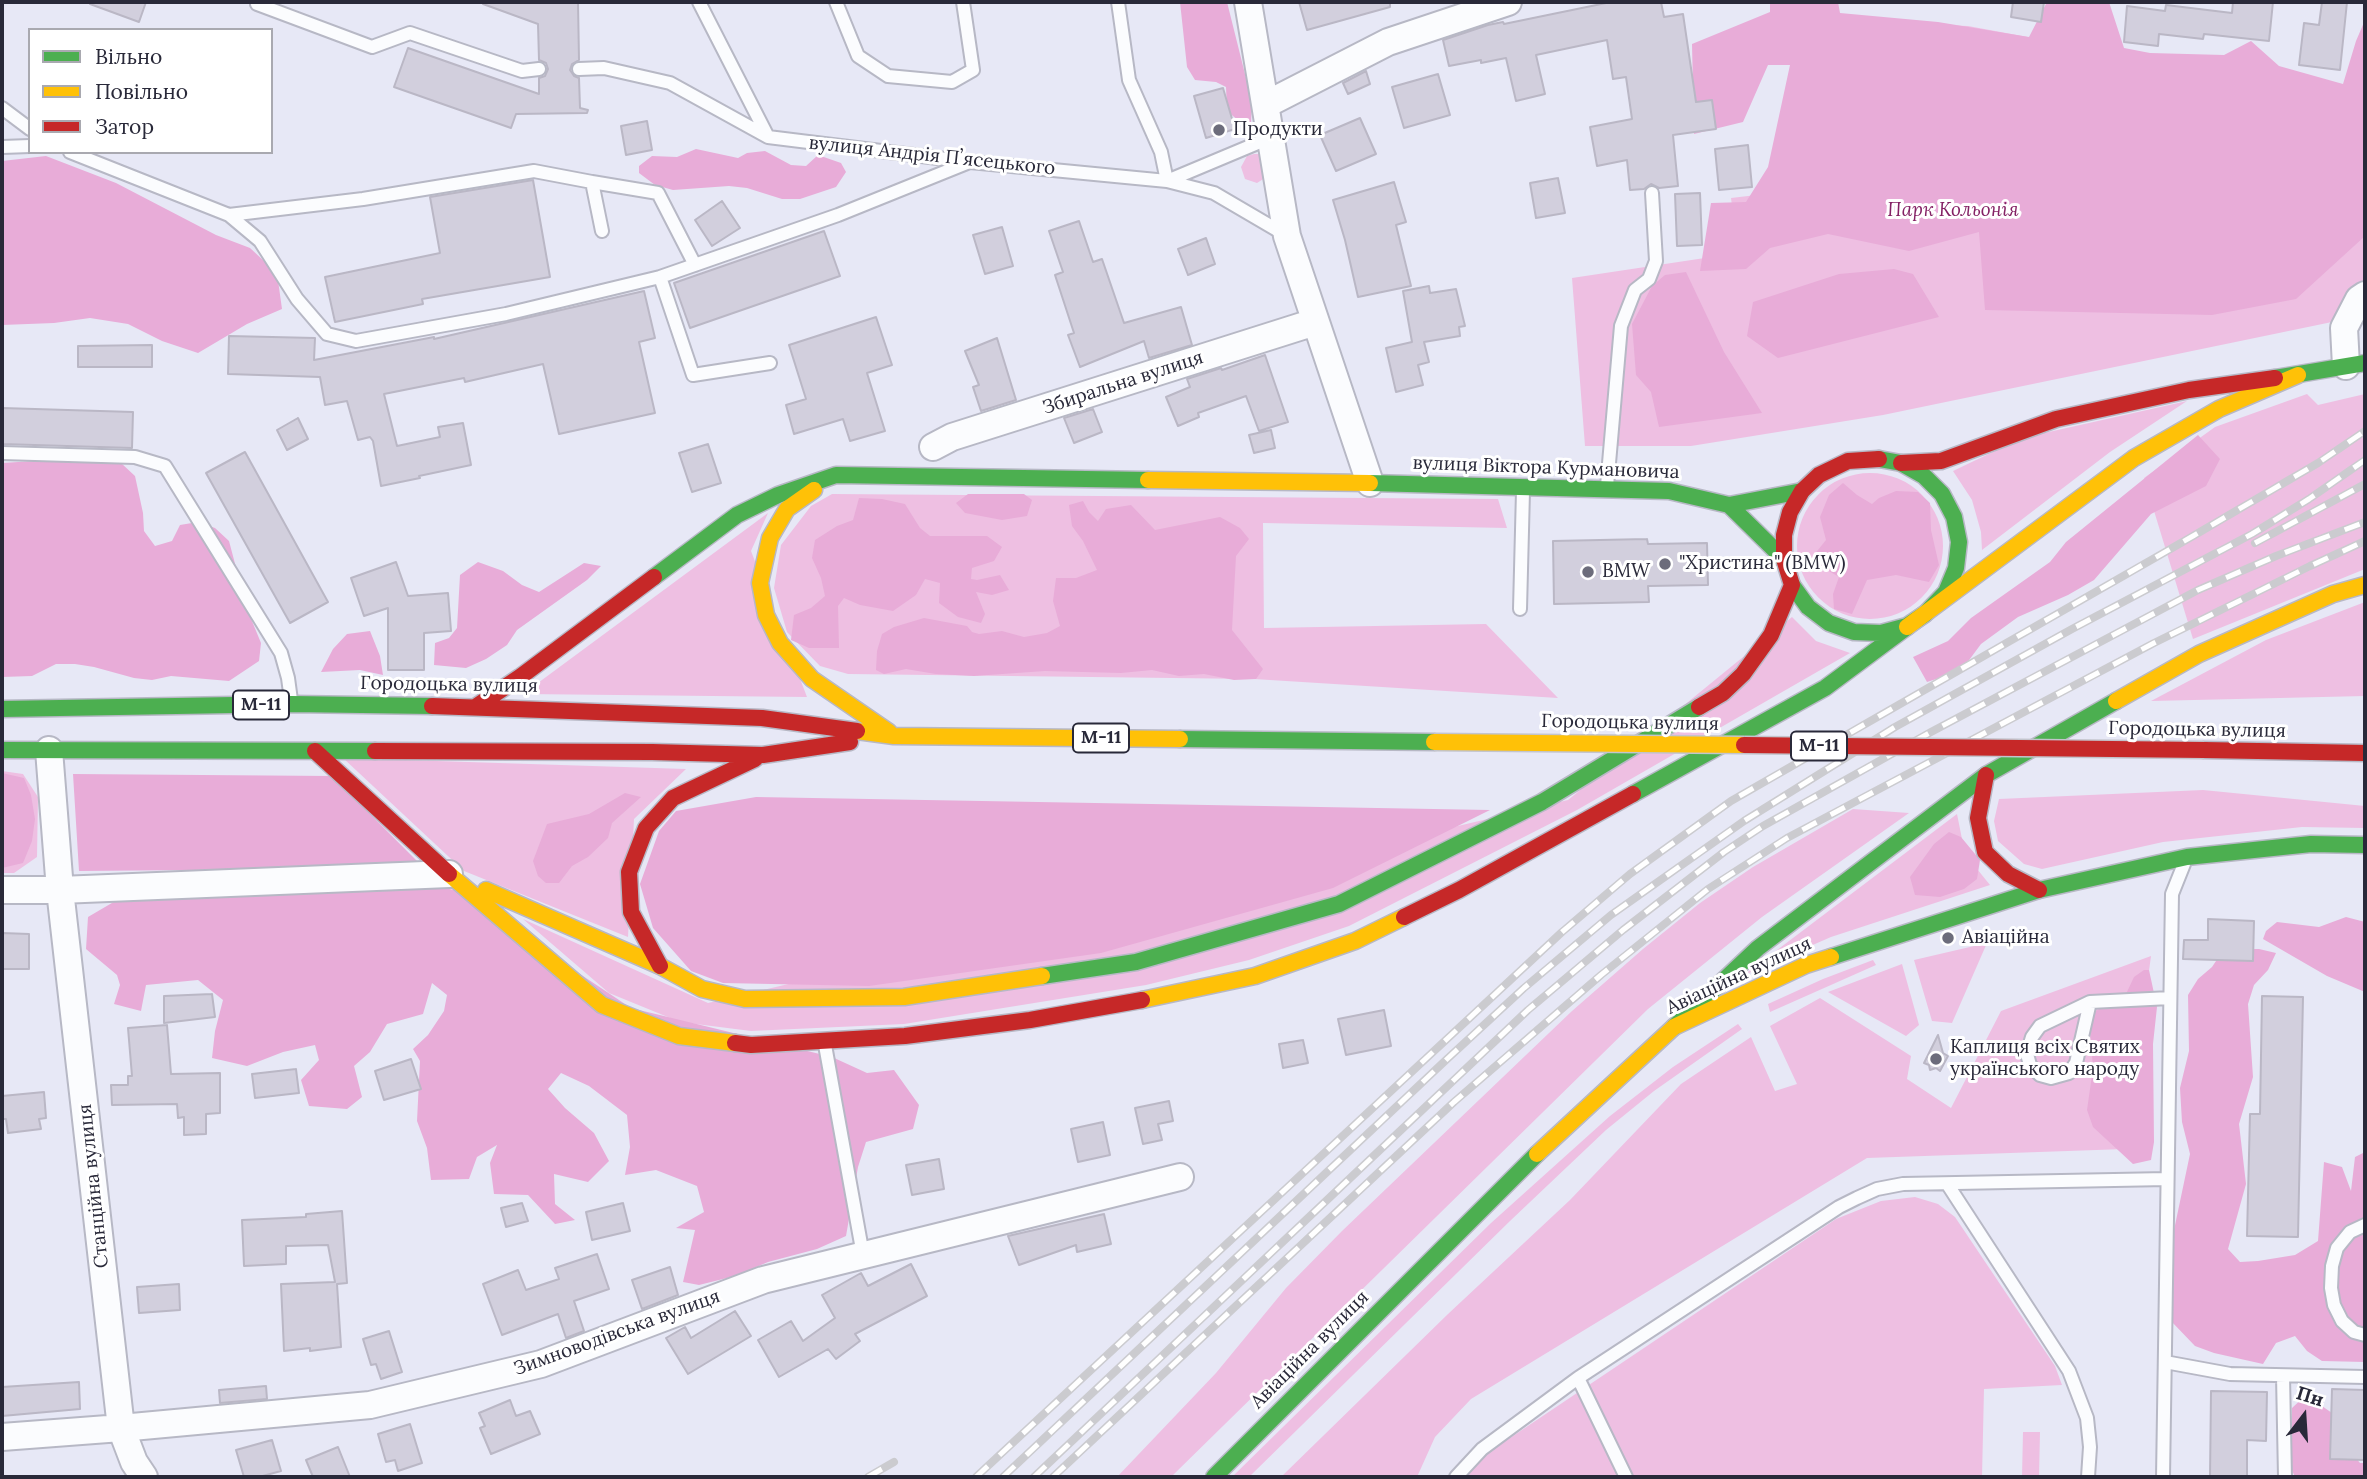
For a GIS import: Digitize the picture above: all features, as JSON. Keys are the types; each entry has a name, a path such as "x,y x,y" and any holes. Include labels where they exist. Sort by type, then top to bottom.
{"street":[{"path":"1248,2 1287,236 1370,483"},
{"path":"1267,104 1388,41 1508,2"},
{"path":"1901,463 1924,476 1942,494 1954,517 1959,542 1956,568 1946,592 1926,614 1907,626 1881,633 1854,632 1829,623 1808,607 1792,585 1784,559 1784,535 1790,512 1802,491 1819,475 1849,461 1876,458 1901,463 1941,461 2056,419 2189,390 2356,364 2344,328 2359,299 2365,295"},
{"name":"Збиральна вулиця","path":"933,447 952,437 1315,322"},
{"path":"315,751 449,874 602,1005 679,1036 751,1045 905,1036 1030,1020 1154,999 1255,976 1355,941 1459,890 1563,834 1825,688 2134,458 2219,409 2298,375"},
{"path":"836,475 787,509 771,538 760,583 766,615 780,643 813,679 894,736"},
{"name":"вулиця Віктора Курмановича","path":"477,706 737,515 778,495 836,475 1370,483 1669,491 1729,505 1802,491"},
{"path":"1729,505 1784,559"},
{"path":"2,890 449,874 660,966 702,989 745,999 904,997 1136,962 1339,904 1542,802 1723,693 1743,674 1771,635 1792,585"},
{"path":"1674,1027 1758,948 1986,775 2199,654 2333,594 2365,585"},
{"name":"Городоцька вулиця","path":"2,709 292,704 477,706 762,718 894,736 2365,753"},
{"name":"Городоцька вулиця","path":"2,750 652,752 763,755 894,736"},
{"name":"Станційна вулиця","path":"50,750 60,890 121,1429 134,1462 144,1477"},
{"path":"660,966 631,912 629,872 646,828 673,798 763,755"},
{"path":"1986,775 1978,818 1985,852 2008,874 2039,890"},
{"name":"Авіаційна вулиця","path":"1214,1477 1554,1137 1674,1027 1806,965 2039,890 2187,857 2311,844 2365,845"},
{"name":"Зимноводівська вулиця","path":"2,1437 121,1429 370,1405 541,1364 763,1280 1180,1177"}],"lane":[{"path":"699,2 768,137"},
{"path":"836,2 858,56 888,76 951,82 973,70 963,2"},
{"path":"1118,2 1129,80 1161,152 1167,181 1272,137"},
{"path":"255,3 372,47 410,33 522,71 539,69"},
{"name":"вулиця Андрія Пʼясецького","path":"579,69 604,68 670,83 768,137 970,162 1167,181 1214,193 1287,236"},
{"path":"2,108 28,128"},
{"path":"2,147 28,146"},
{"path":"75,154 229,215 260,241 297,299 327,334 356,341 506,314 660,277 838,215 970,162"},
{"path":"229,215 363,199 534,171 657,193 695,265"},
{"path":"592,182 602,231"},
{"path":"1607,489 1621,326 1635,290 1649,279 1656,261 1652,193"},
{"path":"660,277 693,375 770,363"},
{"path":"2,453 135,457 166,466 281,653 292,704"},
{"path":"1520,609 1523,487"},
{"path":"2163,1477 2172,894 2187,857"},
{"path":"2090,1002 2076,1063 2068,1073 2051,1078 2040,1075 2030,1065 2027,1054 2032,1037 2040,1026 2090,1002 2170,998"},
{"path":"824,1041 863,1255"},
{"path":"1456,1477 1482,1449 1578,1378 1839,1207 1877,1189 1903,1184 2167,1179"},
{"path":"1948,1185 2070,1371 2087,1418 2090,1447 2088,1477"},
{"path":"2365,1225 2350,1232 2337,1248 2332,1266 2331,1288 2334,1305 2342,1321 2354,1332 2365,1335"},
{"path":"2165,1362 2230,1374 2365,1377"},
{"path":"2283,1376 2285,1477"},
{"path":"1578,1378 1626,1477"}],"green space":[{"path":"1180,2 1227,2 1252,102 1251,123 1239,121 1227,111 1226,87 1216,82 1195,80 1187,67"},
{"name":"Парк Кольонія","path":"1770,2 1838,2 1840,13 1938,22 2029,37 2047,2 2109,2 2124,48 2150,53 2224,55 2251,41 2279,66 2343,84 2365,20 2365,236 2296,299 2212,315 1985,310 1979,232 1909,251 1828,234 1770,248 1746,269 1700,271 1711,203 1746,202 1768,167 1790,65 1768,65 1743,122 1694,134 1692,44 1770,12"},
{"name":"Парк Кольонія","path":"1802,20 1968,26 2174,64 2365,87 2365,319 2332,322 1883,415 1691,446 1585,446 1572,278 1738,253 1731,198 1765,194"},
{"path":"696,149 738,158 747,153 765,151 791,165 806,166 818,155 841,163 846,172 836,187 800,199 782,199 747,188 729,186 673,190 655,185 639,173 639,166 652,156 677,157"},
{"path":"1260,154 1268,176 1257,183 1245,179 1241,167 1247,156"},
{"path":"46,156 116,183 216,235 250,248 277,273 282,309 247,324 198,353 162,341 128,324 90,318 54,323 2,325 2,161"},
{"path":"1894,269 1913,274 1939,317 1778,358 1747,336 1753,302 1839,274"},
{"path":"1686,272 1724,352 1762,413 1659,427 1651,392 1636,375 1632,324 1652,286 1665,275"},
{"path":"2307,394 2318,405 2365,394 2365,569 2193,639 2144,478 2215,427"},
{"path":"2187,401 2110,452 1982,550 1981,532 1972,500 1953,471 2022,438"},
{"path":"2198,435 2220,459 2206,486 2151,514 2094,580 2068,595 2018,617 1981,644 1961,671 1927,682 1913,657 1948,641 1971,618 2050,562 2066,542"},
{"path":"52,457 121,463 135,476 144,531 155,546 172,541 180,525 198,522 215,528 229,541 247,609 261,643 259,661 229,681 171,676 152,680 75,664 56,664 32,676 2,677 2,463"},
{"path":"1870,473 1898,478 1922,494 1938,518 1943,546 1938,574 1922,598 1898,614 1870,619 1842,614 1818,598 1802,574 1797,546 1802,518 1818,494 1842,478"},
{"path":"1843,483 1872,504 1896,491 1918,492 1930,503 1931,530 1939,565 1929,582 1896,575 1867,580 1852,614 1834,609 1833,594 1839,577 1810,560 1826,540 1820,517 1829,495"},
{"path":"832,494 1498,499 1507,528 1263,523 1264,628 1486,624 1558,698 1254,679 848,674 820,666 787,632 774,588 781,545 811,506"},
{"path":"968,494 1024,494 1032,500 1027,516 1002,520 965,513 956,503"},
{"path":"859,498 905,504 920,528 930,536 987,536 1002,547 994,561 972,568 971,579 1000,575 1009,590 992,595 976,592 985,614 981,623 958,617 939,603 940,583 925,579 916,595 893,611 860,605 844,598 838,606 839,648 809,648 791,640 794,615 811,608 825,596 812,558 815,540 837,526 853,520"},
{"path":"1083,501 1098,521 1106,509 1131,505 1155,530 1220,517 1240,528 1249,539 1236,556 1232,630 1263,669 1256,679 1234,680 1204,674 1179,676 1152,670 1121,673 1045,671 974,676 906,669 884,674 876,670 877,651 882,634 894,627 924,618 967,626 972,632 979,634 1002,631 1024,637 1047,633 1060,626 1053,601 1056,578 1076,578 1097,570 1083,541 1072,526 1069,505"},
{"path":"768,513 751,551 807,697 523,694"},
{"path":"478,562 503,571 522,585 539,592 584,563 601,566 587,580 517,630 507,645 486,659 466,668 434,665 435,643 449,638 457,628 460,575"},
{"path":"2365,602 2365,696 2151,701 2266,640"},
{"path":"1792,617 1816,641 1850,653 1577,810 1349,926 1249,960 1146,985 904,1024 751,1031 680,1022 609,993 523,919 708,1003 1568,800"},
{"path":"370,631 380,656 383,675 360,670 321,672 333,649 347,634"},
{"path":"343,758 686,769 634,819 628,937 464,871"},
{"path":"2,771 23,774 38,797 37,857 14,873 2,873"},
{"path":"2,773 24,778 31,795 35,819 32,841 23,863 2,868"},
{"path":"73,774 332,776 424,868 79,871"},
{"path":"2203,790 2365,806 2365,828 2302,827 2163,842 2042,869 2024,864 1998,841 1994,821 1999,799"},
{"path":"625,793 641,797 612,823 608,838 588,857 572,866 559,883 546,883 538,876 533,861 547,824 589,814"},
{"path":"756,797 1490,810 1333,888 1101,953 869,986 723,983 691,971 653,928 640,884 659,831 676,811"},
{"path":"1853,809 1909,813 1762,917 1648,1009 1171,1477 1117,1477 1216,1373 1286,1288 1572,1011 1700,903 1753,867"},
{"path":"1957,814 1965,854 1990,885 1831,937 1744,975"},
{"path":"1949,832 1961,837 1980,860 1977,879 1964,889 1940,897 1915,895 1910,877 1934,844"},
{"path":"413,881 454,890 631,1008 832,1057 867,1073 894,1070 919,1105 913,1129 866,1142 858,1167 846,1236 817,1249 768,1262 735,1276 699,1285 683,1282 695,1230 676,1228 704,1212 697,1186 656,1170 625,1175 630,1147 627,1115 589,1086 561,1073 548,1089 594,1133 609,1161 588,1182 554,1174 555,1204 575,1220 555,1224 528,1195 494,1194 490,1163 497,1145 477,1157 469,1179 431,1180 427,1148 417,1121 420,1061 413,1049 428,1035 444,1011 447,995 432,983 423,1014 387,1024 370,1052 354,1066 362,1097 347,1109 309,1106 301,1080 319,1060 315,1045 283,1052 247,1066 212,1058 223,1000 198,980 146,985 141,1011 114,1004 120,985 117,975 86,949 88,917 117,900"},
{"path":"2346,917 2365,922 2365,992 2327,976 2263,939 2266,931 2277,922 2319,927"},
{"path":"1987,943 1952,1023 1932,1021 1914,960"},
{"path":"2240,949 2276,953 2268,970 2254,985 2248,1004 2253,1077 2239,1124 2246,1184 2228,1249 2240,1262 2258,1261 2295,1255 2318,1241 2324,1162 2342,1167 2351,1191 2355,1157 2365,1152 2365,1362 2322,1361 2307,1351 2295,1336 2276,1343 2263,1364 2195,1346 2171,1321 2174,1230 2190,1154 2182,1122 2180,1088 2189,1051 2188,995 2222,952"},
{"path":"2151,956 2125,1149 1867,1158 1471,1399 1435,1437 1417,1477 1281,1477 1448,1314 1570,1200 1681,1084 1751,1037 1775,1091 1797,1084 1770,1026 1820,998 1911,1056 1907,1079 1951,1108 2001,1011"},
{"path":"1873,960 1876,965 1770,1012 1768,1004"},
{"path":"1902,964 1919,1025 1906,1036 1828,992"},
{"path":"2144,970 2149,970 2157,1007 2153,1044 2154,1142 2151,1160 2133,1164 2093,1127 2087,1110 2093,1068 2090,1031 2094,1012 2126,994 2134,977"},
{"path":"1738,1024 1742,1029 1654,1091 1606,1130 1249,1477 1232,1477 1491,1223 1610,1116 1673,1067"},
{"path":"1915,1197 1938,1204 1955,1217 2055,1366 2062,1385 1984,1389 1982,1477 1465,1477 1479,1460 1507,1440 1836,1219 1881,1201"},
{"path":"2306,1395 2332,1413 2340,1439 2360,1463 2365,1463 2365,1477 2295,1477 2291,1468 2292,1408"},
{"path":"2023,1432 2040,1432 2039,1477 2022,1477"}],"building":[{"path":"146,2 139,22 90,4"},
{"path":"578,2 579,60 572,64 570,70 579,78 580,108 588,110 587,113 516,114 511,128 394,87 408,48 539,94 539,78 545,76 548,69 546,63 539,60 538,24 483,4"},
{"path":"1299,2 1390,2 1390,7 1307,30"},
{"path":"1611,2 1661,2 1664,17 1683,14 1696,102 1712,100 1716,129 1673,135 1678,186 1659,188 1651,184 1644,189 1630,190 1627,160 1597,166 1590,127 1632,119 1626,77 1613,79 1607,40 1536,55 1545,94 1516,101 1506,58 1449,66 1443,40 1488,25"},
{"path":"2013,2 2044,2 2041,22 2011,17"},
{"path":"2233,2 2273,2 2269,41 2204,34 2203,39 2159,34 2158,46 2124,42 2127,6 2165,11 2166,5 2232,13"},
{"path":"2322,2 2347,2 2340,70 2299,65 2304,23 2319,25"},
{"path":"1366,71 1370,84 1348,94 1343,83"},
{"path":"1438,74 1450,115 1404,128 1392,87"},
{"path":"1223,88 1235,129 1206,138 1194,96"},
{"path":"1360,118 1376,154 1336,171 1320,135"},
{"path":"647,121 652,150 626,155 621,126"},
{"path":"1748,145 1752,187 1719,190 1715,149"},
{"path":"1558,178 1565,213 1536,218 1530,183"},
{"path":"533,180 550,277 422,299 423,304 335,322 325,277 440,253 430,197"},
{"path":"1394,182 1406,222 1396,225 1411,286 1358,297 1333,200"},
{"path":"1700,193 1702,245 1677,246 1675,194"},
{"path":"722,201 740,228 712,246 695,220"},
{"path":"1079,221 1093,262 1102,259 1124,323 1181,307 1192,345 1149,358 1144,341 1080,367 1068,335 1074,333 1055,275 1063,272 1049,231"},
{"path":"1002,227 1013,266 985,274 973,235"},
{"path":"824,231 840,276 690,328 674,283"},
{"path":"1206,238 1215,264 1188,275 1178,249"},
{"path":"1429,286 1430,293 1456,289 1465,326 1459,327 1460,336 1424,342 1429,362 1418,365 1423,385 1396,392 1386,348 1412,342 1403,291"},
{"path":"644,291 655,338 639,342 655,413 559,434 543,364 465,382 464,378 384,394 397,446 440,437 438,427 463,423 471,465 381,486 373,441 370,437 358,440 347,401 325,405 320,377 228,374 229,336 315,338 314,360 434,339"},
{"path":"876,317 892,365 867,373 885,431 850,441 843,419 794,434 786,405 806,399 789,345"},
{"path":"997,338 1016,400 981,411 973,387 979,385 965,351"},
{"path":"152,345 152,367 78,367 78,346"},
{"path":"1265,355 1288,422 1259,431 1246,396 1198,413 1199,417 1178,426 1166,397 1190,387 1187,379"},
{"path":"2,408 133,412 132,448 2,444"},
{"path":"1093,409 1102,432 1074,443 1064,418"},
{"path":"298,418 308,439 287,450 277,430"},
{"path":"1271,430 1275,448 1254,453 1249,435"},
{"path":"708,444 721,483 692,492 679,453"},
{"path":"245,452 328,602 290,623 206,473"},
{"path":"1647,539 1648,544 1707,543 1708,585 1648,586 1649,602 1554,604 1553,541"},
{"path":"396,562 408,596 448,593 451,631 424,633 424,670 388,670 388,608 364,616 351,578"},
{"path":"2208,919 2254,921 2253,961 2183,959 2184,940 2208,940"},
{"path":"2,933 29,934 29,969 2,969"},
{"path":"212,994 215,1017 164,1023 164,996"},
{"path":"2262,996 2303,997 2298,1237 2247,1236 2250,1114 2260,1114"},
{"path":"1384,1010 1391,1046 1346,1055 1338,1019"},
{"path":"167,1025 171,1074 220,1073 220,1113 206,1114 206,1134 184,1135 184,1117 178,1118 177,1104 112,1105 111,1085 128,1085 128,1076 132,1076 128,1028"},
{"name":"Каплиця всіх Святих українського народу","path":"1938,1035 1943,1053 1948,1056 1940,1071 1936,1068 1930,1070 1929,1065 1924,1063"},
{"path":"1303,1040 1308,1063 1283,1068 1279,1044"},
{"path":"411,1059 421,1089 384,1100 375,1071"},
{"path":"296,1069 299,1093 255,1098 252,1074"},
{"path":"44,1092 46,1118 39,1119 41,1129 8,1133 6,1119 2,1119 2,1096"},
{"path":"1169,1101 1173,1121 1158,1124 1162,1140 1143,1144 1135,1108"},
{"path":"1103,1122 1110,1155 1078,1162 1071,1129"},
{"path":"939,1159 944,1189 912,1195 906,1165"},
{"path":"522,1203 528,1221 506,1227 501,1208"},
{"path":"623,1203 630,1231 592,1240 586,1212"},
{"path":"342,1211 347,1283 337,1284 341,1347 284,1351 281,1284 335,1282 328,1245 286,1246 286,1264 244,1266 242,1220 306,1217 306,1214"},
{"path":"1104,1214 1111,1244 1077,1252 1076,1245 1019,1265 1008,1236"},
{"path":"597,1254 609,1289 574,1301 584,1331 566,1338 558,1314 502,1335 483,1284 518,1270 526,1290 559,1279 555,1268"},
{"path":"911,1264 927,1296 855,1334 860,1341 836,1359 828,1349 779,1377 758,1340 791,1321 803,1341 835,1318 822,1295 861,1273 868,1286"},
{"path":"670,1267 678,1295 642,1309 632,1280"},
{"path":"179,1284 180,1310 139,1313 137,1287"},
{"path":"735,1311 751,1336 688,1374 666,1338 685,1327 691,1338"},
{"path":"389,1331 402,1372 381,1379 376,1364 371,1365 363,1339"},
{"path":"79,1382 80,1409 2,1416 2,1387"},
{"path":"266,1386 267,1399 220,1403 219,1390"},
{"path":"2332,1389 2365,1390 2365,1460 2330,1459"},
{"path":"2211,1391 2267,1392 2266,1441 2247,1440 2247,1477 2210,1477"},
{"path":"510,1400 516,1416 530,1411 540,1434 491,1454 480,1428 485,1426 479,1413"},
{"path":"410,1424 422,1463 398,1471 395,1460 386,1462 378,1434"},
{"path":"272,1440 281,1471 259,1477 244,1477 236,1450"},
{"path":"338,1447 350,1477 313,1477 306,1460"}],"railway":[{"path":"976,1477 1562,932 1630,874 1731,801 2193,536 2318,463 2365,431"},
{"path":"1003,1477 1446,1060 1524,988 1611,915 1744,821 1895,727 2252,534 2365,460"},
{"path":"2255,543 2365,484"},
{"path":"1034,1477 1528,1010 1623,930 1724,852 1763,826 1931,732 2198,590 2365,522"},
{"path":"1053,1477 1454,1102 1601,975 1708,889 1787,838 2154,643 2365,541"},
{"path":"868,1477 894,1462"}],"traffic: fast":[{"path":"2275,378 2365,363"},
{"path":"1792,585 1808,607 1829,623 1854,632 1881,633 1907,626 1925,614 1946,592 1956,568 1959,542 1954,517 1942,494 1924,476 1901,463 1879,459"},
{"path":"654,577 737,515 778,495 836,475 1148,480"},
{"path":"1370,483 1669,491 1729,505 1802,491"},
{"path":"1729,505 1784,559"},
{"path":"1633,794 1825,688 1907,627"},
{"path":"1674,1027 1758,948 1986,775 2116,701"},
{"path":"2,709 292,704 432,706"},
{"path":"1042,976 1136,962 1339,904 1542,802 1699,707"},
{"path":"1180,739 1434,742"},
{"path":"2,750 375,751"},
{"path":"1831,957 2039,890 2187,857 2311,844 2365,845"},
{"path":"1214,1477 1537,1154"}],"traffic: slow":[{"path":"1907,627 2134,458 2219,409 2298,375"},
{"path":"1148,480 1370,483"},
{"path":"814,490 787,509 770,538 760,583 766,615 780,643 812,679 889,732"},
{"path":"2116,701 2199,654 2333,594 2365,585"},
{"path":"857,731 894,736 1180,739"},
{"path":"1434,742 1744,745"},
{"path":"449,874 602,1005 679,1036 735,1043"},
{"path":"486,890 660,966 702,989 745,999 904,997 1042,976"},
{"path":"1142,1000 1255,976 1355,941 1404,917"},
{"path":"1537,1154 1674,1027 1806,965 1831,957"}],"traffic: jam":[{"path":"1901,463 1941,461 2056,419 2189,390 2275,378"},
{"path":"1699,707 1723,693 1743,674 1771,635 1792,585 1784,559 1784,535 1790,512 1802,491 1819,475 1848,461 1879,459"},
{"path":"477,706 654,577"},
{"path":"432,706 762,718 857,731"},
{"path":"375,751 763,755 850,742"},
{"path":"1744,745 2204,750"},
{"path":"2204,750 2365,753"},
{"path":"315,751 449,874"},
{"path":"660,966 631,912 629,872 646,828 673,798 755,759"},
{"path":"1986,775 1978,818 1985,852 2008,874 2039,890"},
{"path":"1404,917 1459,890 1633,794"},
{"path":"735,1043 751,1045 905,1036 1030,1020 1142,1000"}],"place":[{"name":"Продукти","path":"1219,130"},
{"name":"\"Христина\" (BMW)","path":"1665,564"},
{"name":"BMW","path":"1588,572"},
{"name":"Авіаційна","path":"1948,938"},
{"name":"Каплиця всіх Святих українського народу","path":"1936,1059"}]}
